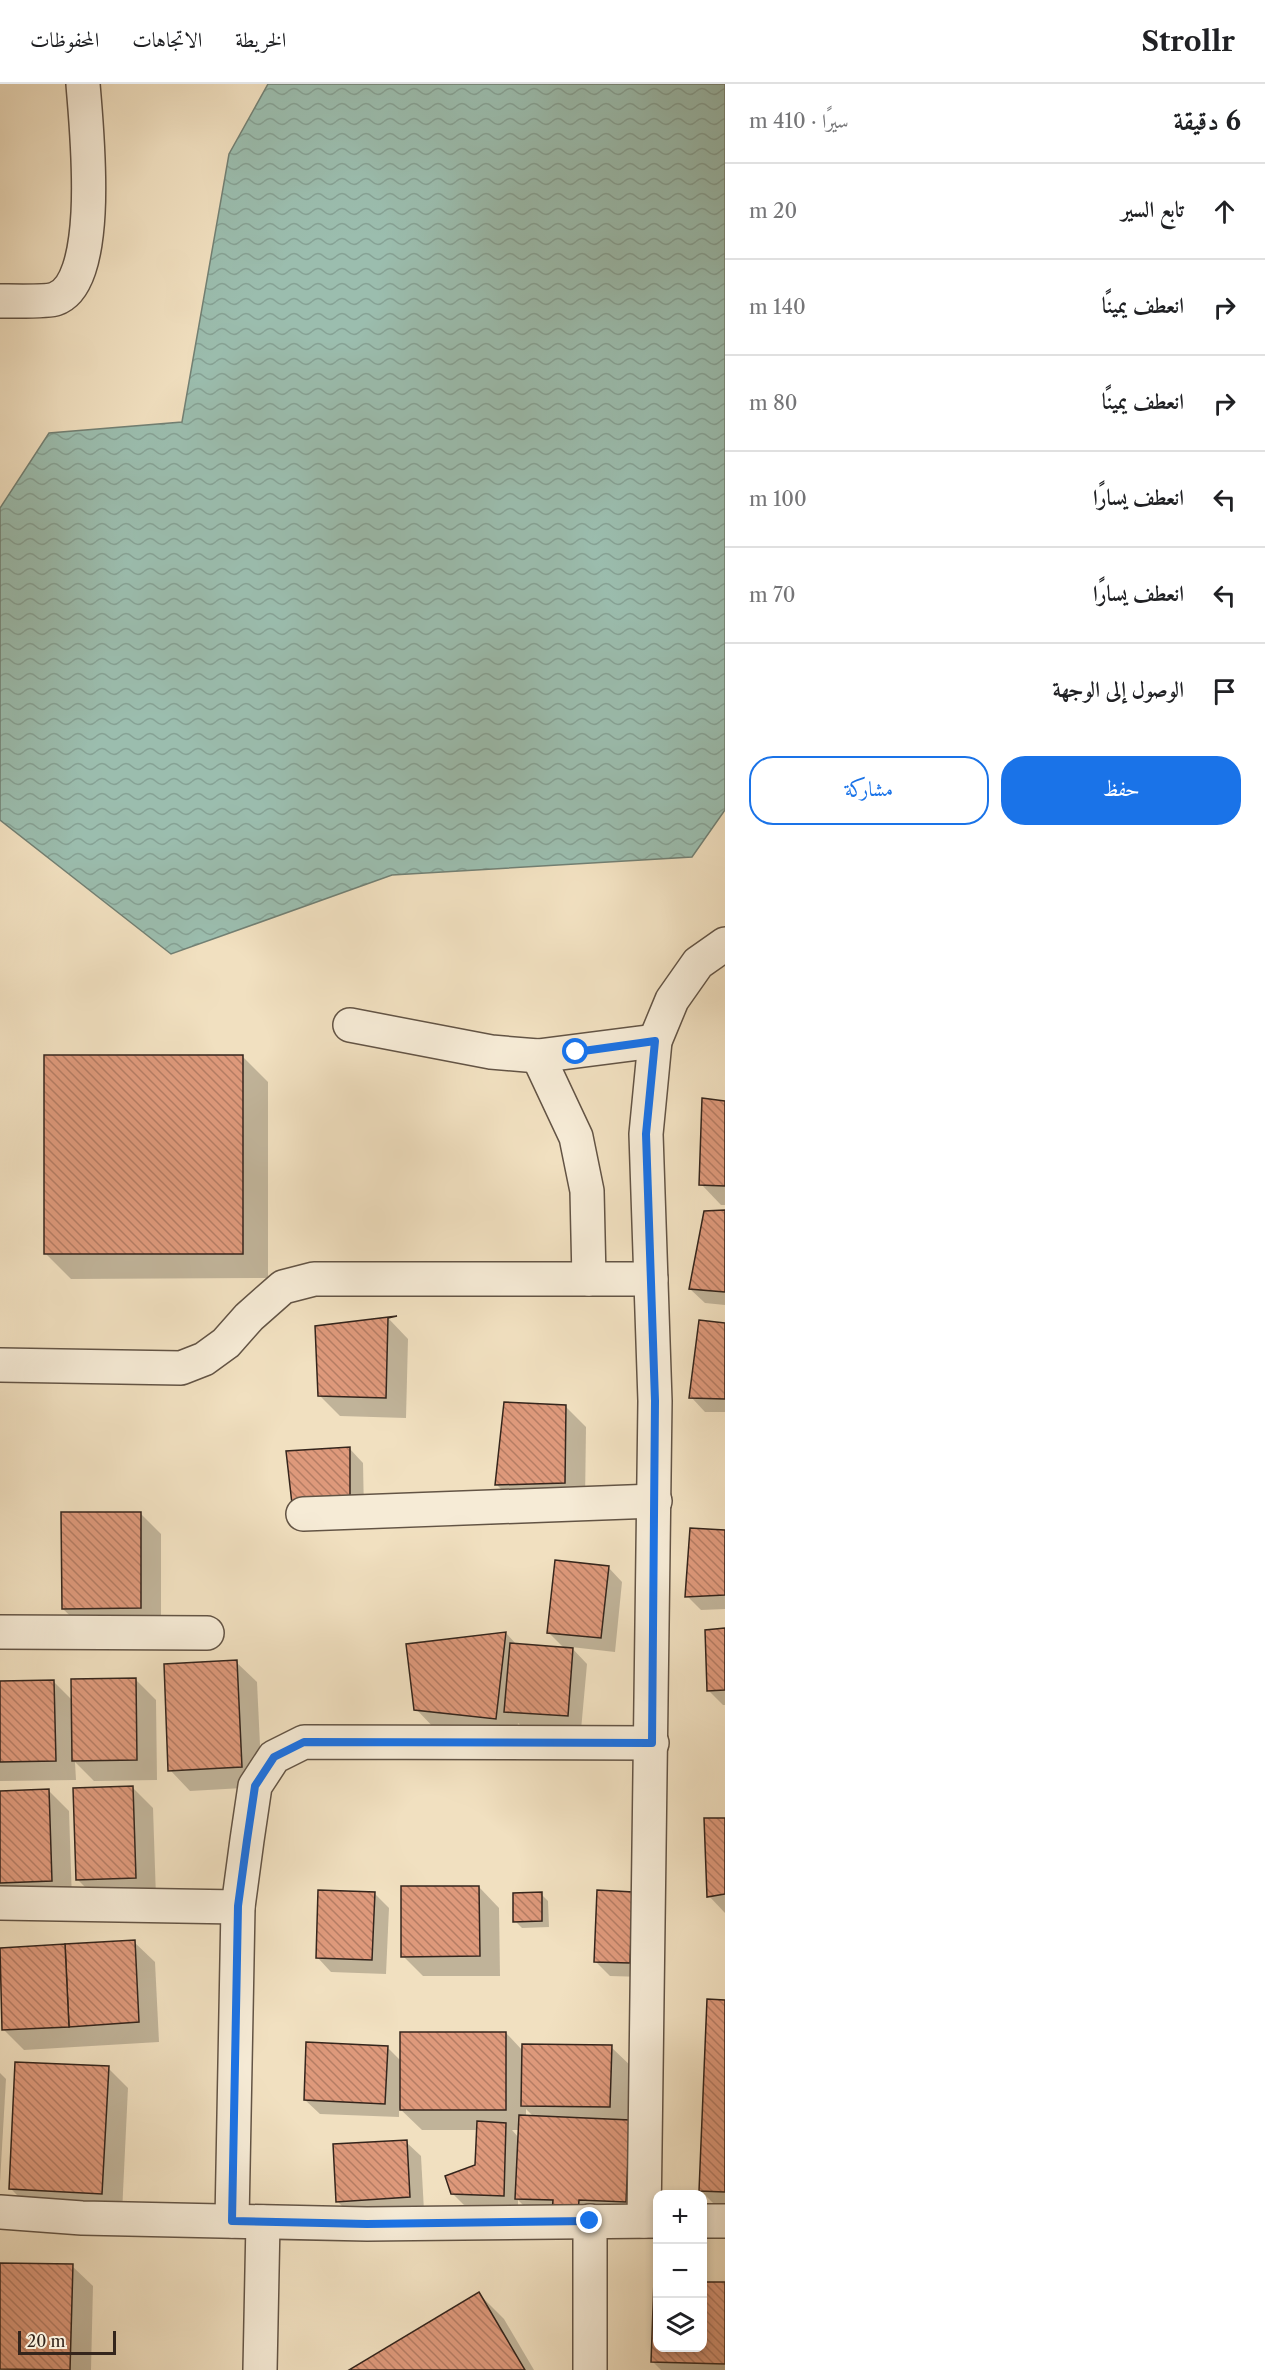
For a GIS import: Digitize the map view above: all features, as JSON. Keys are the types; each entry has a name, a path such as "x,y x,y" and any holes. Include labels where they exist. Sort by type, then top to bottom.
{"street":[{"path":"0,302 55,299 68,290 79,272 88,219 88,164 83,84"},
{"path":"0,2212 82,2218 367,2224 651,2221 655,1401 646,1134 655,1041 672,1000 698,963 725,944"},
{"path":"350,1025 491,1052 538,1056 655,1041"},
{"path":"538,1056 576,1137 587,1191 589,1279"},
{"path":"0,1365 181,1368 204,1359 226,1343 249,1317 283,1287 314,1279 651,1279"},
{"path":"303,1514 655,1501"},
{"path":"0,1632 207,1633"},
{"path":"260,2370 248,2222 238,1906 255,1786 274,1757 304,1742 652,1743"},
{"path":"0,1903 238,1906"},
{"path":"590,2221 590,2370"},
{"path":"707,2221 725,2221"}],"water":[{"path":"268,84 725,84 725,810 692,857 392,875 171,954 0,820 0,508 49,433 182,422 229,154"}],"building":[{"path":"44,1055 243,1055 243,1254 44,1254"},
{"path":"702,1098 725,1101 725,1186 699,1185"},
{"path":"725,1210 725,1292 689,1289 704,1211"},
{"path":"397,1316 388,1318 386,1398 318,1396 315,1326"},
{"path":"699,1320 725,1323 725,1399 689,1398"},
{"path":"504,1402 566,1405 565,1483 495,1485"},
{"path":"350,1447 350,1499 292,1504 286,1451"},
{"path":"61,1512 141,1512 141,1608 62,1609"},
{"path":"690,1528 725,1530 725,1595 685,1597"},
{"path":"555,1560 609,1566 601,1638 547,1633"},
{"path":"725,1628 725,1690 707,1691 705,1630"},
{"path":"506,1632 496,1719 414,1710 406,1644"},
{"path":"510,1643 573,1648 568,1716 504,1712"},
{"path":"237,1660 242,1767 168,1771 164,1664"},
{"path":"136,1678 137,1760 72,1761 71,1679"},
{"path":"54,1680 56,1761 0,1762 0,1681"},
{"path":"133,1786 136,1878 76,1880 73,1788"},
{"path":"49,1789 52,1881 0,1883 0,1791"},
{"path":"704,1818 725,1818 725,1894 707,1897"},
{"path":"401,1886 479,1886 480,1956 401,1957"},
{"path":"318,1890 375,1892 372,1960 316,1958"},
{"path":"597,1890 633,1892 630,1963 594,1962"},
{"path":"542,1892 542,1921 513,1922 513,1893"},
{"path":"135,1940 139,2022 69,2027 65,1944"},
{"path":"65,1944 69,2027 2,2030 0,1948"},
{"path":"707,1999 725,2000 725,2192 699,2190"},
{"path":"400,2032 506,2032 506,2110 400,2110"},
{"path":"306,2042 388,2046 385,2104 304,2100"},
{"path":"522,2044 612,2045 610,2107 521,2106"},
{"path":"15,2062 109,2066 102,2194 9,2189"},
{"path":"519,2115 630,2120 626,2202 579,2200 578,2213 552,2212 553,2200 515,2199"},
{"path":"477,2121 506,2123 504,2196 451,2194 445,2176 475,2165"},
{"path":"407,2140 410,2197 336,2202 333,2144"},
{"path":"0,2263 73,2264 70,2370 0,2369"},
{"path":"707,2282 725,2282 725,2364 651,2362 653,2307 653,2352 707,2352"},
{"path":"479,2292 525,2370 349,2370"}],"route":[{"path":"576,1052 655,1041 646,1134 655,1401 652,1743 304,1742 274,1757 255,1786 238,1906 232,2221 367,2224 590,2221"}]}
